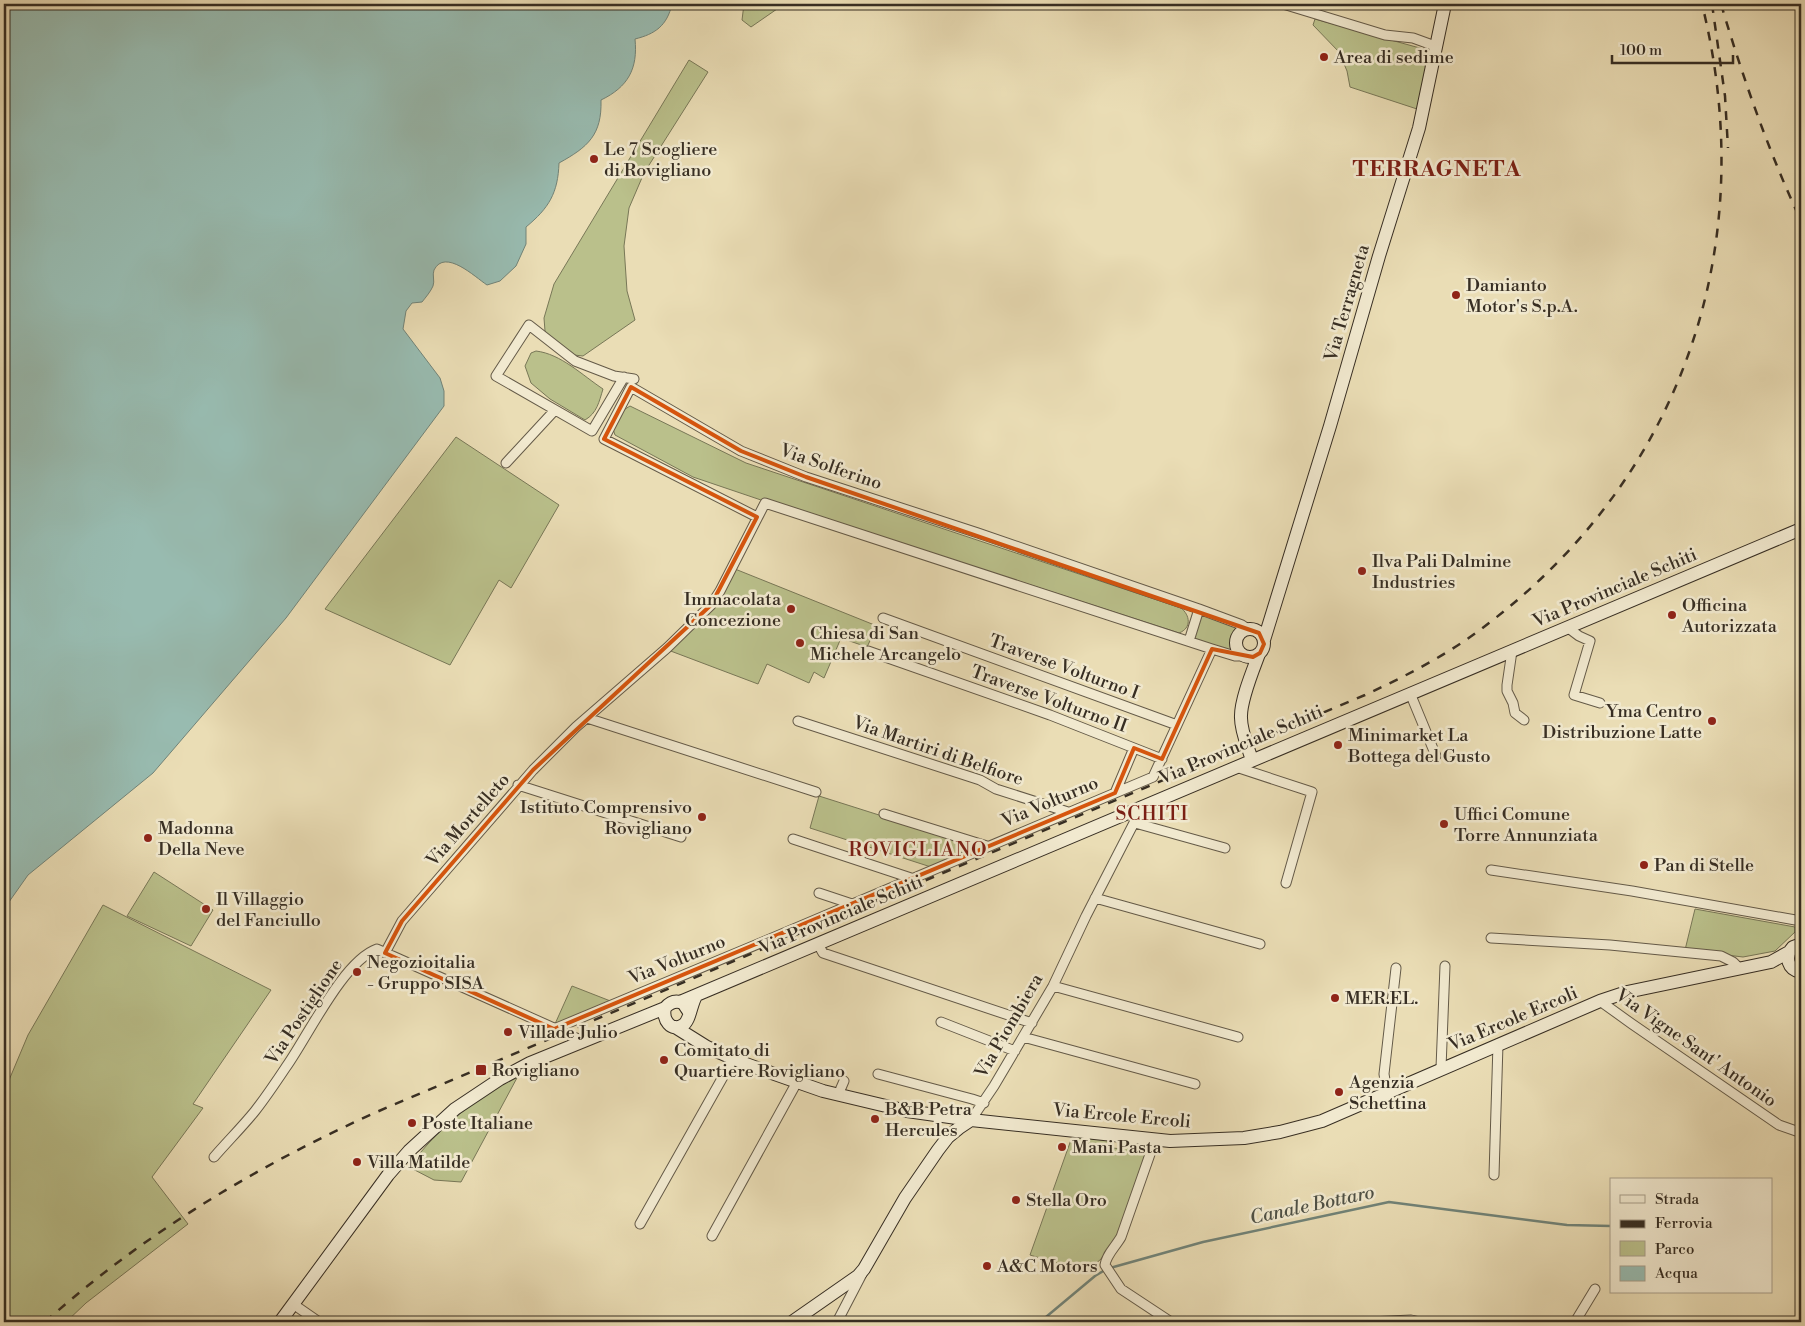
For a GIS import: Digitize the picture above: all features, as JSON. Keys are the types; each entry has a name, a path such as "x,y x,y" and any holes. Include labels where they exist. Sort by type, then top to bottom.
{"street":[{"path":"1283,4 1385,35 1413,38 1435,46"},
{"name":"Via Terragneta","path":"1256,633 1273,610 1330,426 1379,256 1419,128 1432,74 1435,46 1445,4"},
{"path":"624,377 592,431 496,376 529,325 575,361 614,376 624,377 634,379"},
{"name":"Via Solferino","path":"757,517 604,439 631,388 741,452 798,474 978,533 1199,609 1242,625 1256,633"},
{"path":"506,463 556,410"},
{"name":"Via Mortelleto","path":"385,953 402,920 518,786 587,718 711,605 765,503 1189,641"},
{"name":"Via Provinciale Schiti","path":"669,1019 671,1003 696,996 1801,529"},
{"path":"1199,609 1189,641 1235,656 1250,656 1263,649 1256,633 1240,632 1236,640 1236,649 1250,656"},
{"name":"Traverse Volturno I","path":"883,618 1177,725"},
{"path":"1567,627 1590,641 1574,695 1600,703"},
{"name":"Via Volturno","path":"554,1028 1153,776 1212,649"},
{"name":"Traverse Volturno II","path":"868,650 1162,759"},
{"path":"1512,650 1507,691 1513,703 1515,713 1524,720"},
{"path":"1250,656 1253,670 1240,717 1252,760"},
{"path":"1410,693 1436,756"},
{"path":"587,718 816,792"},
{"name":"Via Martiri di Belfiore","path":"798,721 980,780 996,789 1068,812"},
{"name":"Traverse Volturno II","path":"1115,793 1134,748"},
{"path":"1235,767 1312,792 1286,883"},
{"path":"518,786 681,837"},
{"name":"Via Piombiera","path":"837,1322 904,1198 948,1137 972,1120 1032,1023 1053,986 1140,807"},
{"path":"884,814 987,846"},
{"path":"1134,822 1225,848"},
{"path":"793,839 912,878"},
{"path":"1491,870 1632,890 1801,921"},
{"path":"819,893 852,904"},
{"path":"1095,898 1260,944"},
{"path":"1491,938 1610,945 1721,956 1734,962 1739,968"},
{"path":"818,944 823,953 1032,1023"},
{"path":"1797,945 1788,961 1798,973"},
{"name":"Via Ercole Ercoli","path":"669,1019 707,1047 733,1059 838,1095 907,1111 1170,1142 1244,1138 1280,1132 1322,1120 1600,1000 1627,992 1771,962 1797,945"},
{"name":"Via Postiglione","path":"214,1157 261,1103 350,970 372,951 377,949 385,953"},
{"path":"385,953 583,1041"},
{"name":"Via Ercole Ercoli","path":"1771,962 1798,973"},
{"path":"1441,1068 1445,966"},
{"path":"1387,1092 1384,1074 1396,968"},
{"path":"1053,986 1238,1037"},
{"path":"280,1322 388,1174 409,1151 455,1109 500,1078 530,1063 646,1016 669,1019 685,1024 696,996"},
{"name":"Via Vigne Sant' Antonio","path":"1600,1000 1779,1125 1801,1131"},
{"path":"680,1002 686,1006 689,1015 689,1030 693,1038"},
{"path":"942,1022 1015,1051"},
{"path":"1023,1037 1195,1084"},
{"path":"1494,1175 1498,1044"},
{"path":"640,1224 733,1059"},
{"path":"878,1074 972,1098 984,1103"},
{"path":"838,1095 844,1081"},
{"path":"712,1236 797,1082"},
{"path":"1155,1140 1121,1237 1106,1259 1105,1265 1121,1289 1171,1322"},
{"name":"Via Piombiera","path":"792,1322 864,1270"},
{"path":"1575,1322 1595,1289"},
{"path":"293,1304 319,1322"},
{"path":"1370,1322 1411,1320 1420,1322"}],"highlighted area":[{"path":"631,387 741,451 806,477 1259,633 1264,644 1260,653 1253,657 1212,649 1162,759 1134,748 1115,793 554,1029 385,953 402,921 533,770 711,605 757,517 604,439"}],"green space":[{"path":"744,4 788,4 777,9 751,27 742,20"},
{"path":"1315,19 1427,50 1426,69 1417,109 1350,87 1347,71 1339,52 1313,25"},
{"path":"689,60 708,72 644,173 629,208 624,246 627,291 635,320 583,356 574,355 550,338 545,331 544,318 554,284"},
{"path":"536,351 554,356 563,361 603,389 597,407 589,417 585,420 550,399 531,383 525,366 531,353"},
{"path":"630,406 746,463 1181,608 1188,618 1188,625 1179,633 693,477 615,435 613,429 622,411"},
{"path":"456,437 559,505 511,588 499,580 450,665 325,609"},
{"path":"735,569 877,626 867,647 841,638 824,678 814,672 809,683 767,664 758,684 668,650"},
{"path":"1199,609 1244,630 1236,639 1236,646 1243,656 1189,641"},
{"path":"819,796 980,847 931,867 810,828"},
{"path":"154,872 213,910 191,946 127,916"},
{"path":"103,905 271,990 193,1104 203,1108 152,1177 188,1224 86,1303 66,1322 4,1322 4,1092 28,1035"},
{"path":"1695,909 1795,927 1795,932 1775,951 1743,957 1685,950"},
{"path":"572,986 613,1002 561,1024 555,1024"},
{"path":"518,1076 461,1182 434,1180 409,1167 432,1139 458,1115 487,1094"},
{"path":"1072,1137 1108,1140 1112,1148 1124,1149 1130,1141 1148,1143 1149,1147 1118,1237 1101,1259 1086,1272 1030,1255"}],"water":[{"path":"4,4 672,4 667,18 659,28 649,35 635,39 636,50 633,68 618,89 601,100 599,122 591,139 578,151 559,163 557,183 551,199 541,213 526,227 526,244 516,266 500,281 487,285 460,266 445,262 439,264 434,270 434,284 430,292 422,302 412,303 406,311 403,329 440,378 444,391 444,406 286,618 153,773 28,875 4,909"}],"waterway":[{"name":"Canale Bottaro","path":"1110,1268 1203,1242 1389,1202 1567,1225 1610,1226"},
{"name":"Canale Bottaro","path":"1040,1322 1095,1276 1105,1270"}],"railway":[{"path":"45,1322 84,1289 165,1228 251,1175 342,1128 1365,695 1429,663 1489,623 1557,563 1613,496 1658,424 1691,346 1712,265 1721,180 1718,93 1702,4"},
{"path":"1712,4 1725,96 1728,148"},
{"path":"1721,4 1757,114 1801,221"}],"place":[{"name":"Area di sedime","path":"1324,57"},
{"name":"Le 7 Scogliere di Rovigliano","path":"594,159"},
{"name":"Damianto Motor's S.p.A.","path":"1456,295"},
{"name":"Ilva Pali Dalmine Industries","path":"1362,571"},
{"name":"Immacolata Concezione","path":"791,609"},
{"name":"Officina Autorizzata","path":"1672,615"},
{"name":"Chiesa di San Michele Arcangelo","path":"800,643"},
{"name":"Yma Centro Distribuzione Latte","path":"1712,721"},
{"name":"Minimarket La Bottega del Gusto","path":"1338,745"},
{"name":"Istituto Comprensivo Rovigliano","path":"702,817"},
{"name":"Uffici Comune Torre Annunziata","path":"1444,824"},
{"name":"Madonna Della Neve","path":"148,838"},
{"name":"Pan di Stelle","path":"1644,865"},
{"name":"Il Villaggio del Fanciullo","path":"206,909"},
{"name":"Negozioitalia - Gruppo SISA","path":"357,972"},
{"name":"MER.EL.","path":"1335,998"},
{"name":"Villade Julio","path":"508,1032"},
{"name":"Comitato di Quartiere Rovigliano","path":"664,1060"},
{"name":"Rovigliano","path":"481,1070"},
{"name":"Agenzia Schettina","path":"1339,1092"},
{"name":"B&B Petra Hercules","path":"875,1119"},
{"name":"Poste Italiane","path":"412,1123"},
{"name":"Mani Pasta","path":"1062,1147"},
{"name":"Villa Matilde","path":"357,1162"},
{"name":"Stella Oro","path":"1016,1200"},
{"name":"A&C Motors","path":"987,1266"}],"district":[{"name":"TERRAGNETA","path":"1437,169"},
{"name":"SCHITI","path":"1152,814"},
{"name":"ROVIGLIANO","path":"918,850"}]}
